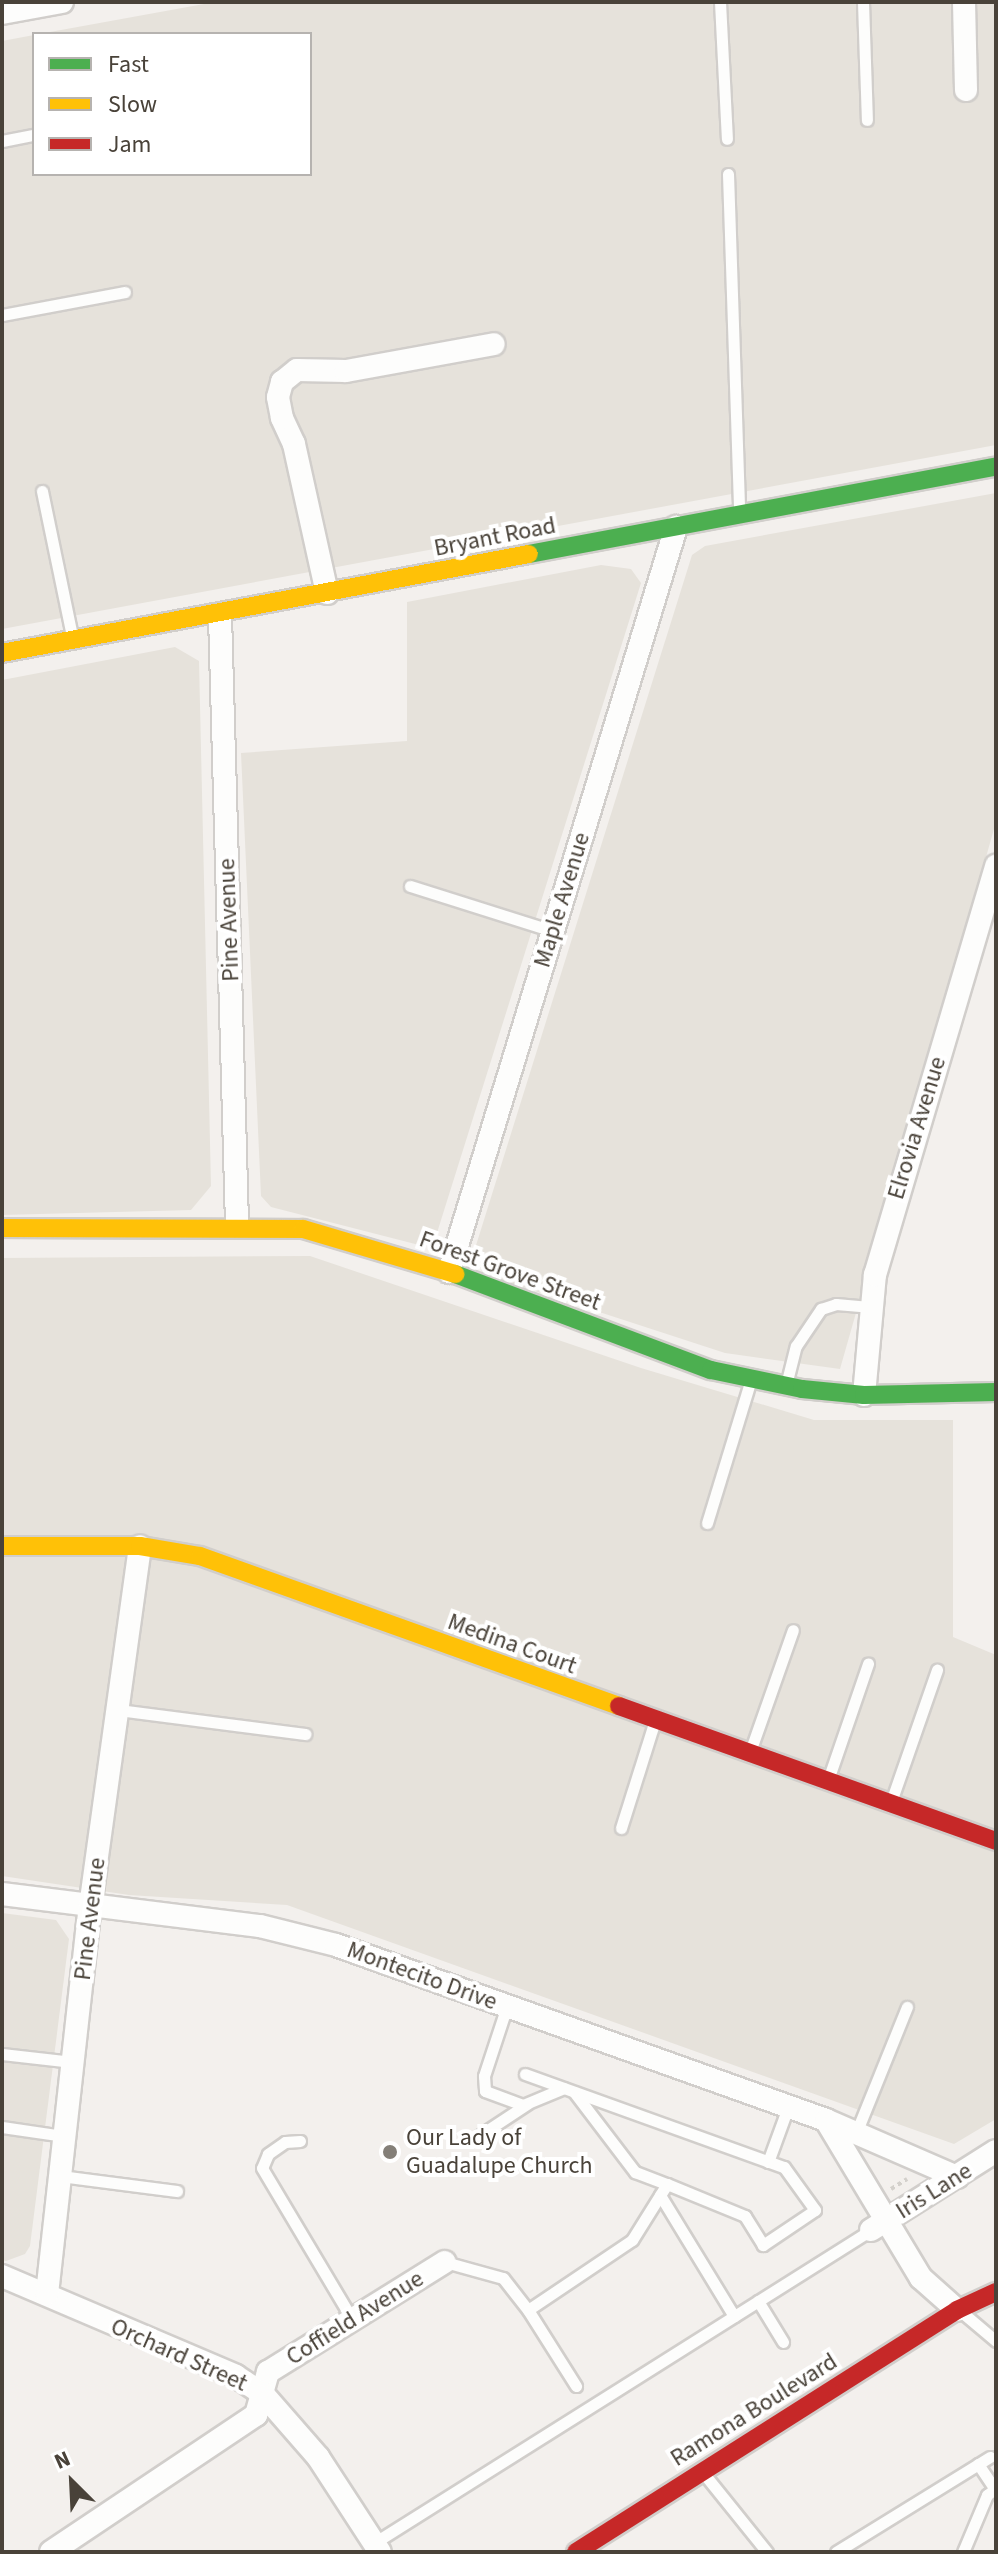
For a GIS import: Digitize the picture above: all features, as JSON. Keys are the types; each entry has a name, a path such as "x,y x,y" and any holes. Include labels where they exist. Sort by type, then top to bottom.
{"street":[{"path":"2,13 62,2"},
{"path":"964,2 966,90"},
{"path":"327,593 294,444 282,418 278,397 282,382 297,370 346,371 494,344"},
{"name":"Bryant Road","path":"2,653 220,615 996,467"},
{"name":"Maple Avenue","path":"449,1272 676,527"},
{"name":"Pine Avenue","path":"220,615 237,1225"},
{"name":"Elrovia Avenue","path":"864,1395 875,1275 896,1194 990,910 996,866"},
{"name":"Forest Grove Street","path":"2,1228 237,1225 303,1229 449,1272 711,1370 786,1386 864,1395 996,1392"},
{"name":"Medina Court","path":"2,1546 140,1546 200,1556 996,1841"},
{"name":"Pine Avenue","path":"47,2294 90,1907 140,1546"},
{"name":"Montecito Drive","path":"2,1894 260,1926 336,1945 826,2120 957,2177"},
{"path":"826,2120 878,2225 921,2278 957,2310"},
{"name":"Iris Lane","path":"878,2225 996,2151"},
{"name":"Coffield Avenue","path":"51,2552 256,2415 268,2372 445,2262"},
{"name":"Ramona Boulevard","path":"957,2310 996,2271"},
{"name":"Orchard Street","path":"2,2276 236,2376 263,2394 318,2457 371,2549"},
{"name":"Ramona Boulevard","path":"576,2552 957,2310 996,2292"}],"lane":[{"path":"720,2 727,139"},
{"path":"863,2 867,120"},
{"path":"2,141 32,135"},
{"path":"728,174 739,516"},
{"path":"2,315 125,292"},
{"path":"42,491 73,640"},
{"path":"410,886 553,931"},
{"path":"786,1386 790,1360 821,1309 836,1304 872,1307"},
{"path":"707,1523 751,1379"},
{"path":"749,1753 793,1630"},
{"path":"827,1781 868,1664"},
{"path":"890,1803 937,1670"},
{"path":"118,1710 305,1734"},
{"path":"621,1828 655,1720"},
{"path":"507,2006 484,2076 485,2091 527,2104"},
{"path":"856,2133 868,2113 907,2007"},
{"path":"2,2054 73,2062"},
{"path":"525,2074 784,2167 815,2210 763,2245 745,2216 635,2172 569,2090"},
{"path":"474,2139 527,2104 569,2090"},
{"path":"768,2162 788,2107"},
{"path":"2,2127 64,2136"},
{"path":"300,2141 285,2142 268,2154 262,2168 352,2319"},
{"path":"60,2176 177,2191"},
{"path":"528,2310 632,2240 667,2184"},
{"path":"660,2195 734,2316"},
{"path":"371,2549 878,2225"},
{"path":"445,2262 503,2278 528,2310 576,2386"},
{"path":"758,2301 783,2342"},
{"path":"957,2310 996,2341"},
{"path":"836,2552 990,2457"},
{"path":"963,2552 987,2495 996,2489 978,2464"},
{"path":"702,2471 767,2552"}],"path":[{"path":"889,2190 915,2175"}],"shaded area":[{"path":"215,2 996,2 996,445 2,629 2,41 32,35 32,176 312,176 312,32 50,32"},
{"path":"996,493 996,822 840,1369 725,1353 483,1274 473,1255 692,555 705,546"},
{"path":"601,565 631,569 641,583 436,1236 423,1246 271,1207 261,1196 241,753 407,741 407,602"},
{"path":"175,647 199,661 211,1186 191,1210 2,1215 2,680"},
{"path":"310,1256 641,1368 814,1420 953,1420 953,1637 996,1655 996,2119 954,2144 287,1905 129,1895 2,1876 2,1258"},
{"path":"2,1913 56,1920 69,1939 30,2246 25,2254 6,2261 2,2260"}],"traffic: fast":[{"path":"529,554 996,467"},
{"path":"455,1274 711,1370 802,1389 864,1395 996,1392"}],"traffic: slow":[{"path":"2,653 529,554"},
{"path":"2,1228 303,1229 455,1274"},
{"path":"2,1546 140,1546 200,1556 619,1706"}],"traffic: jam":[{"path":"619,1706 996,1841"},
{"path":"576,2552 957,2310 996,2292"}],"place":[{"name":"Our Lady of Guadalupe Church","path":"390,2152"}]}
